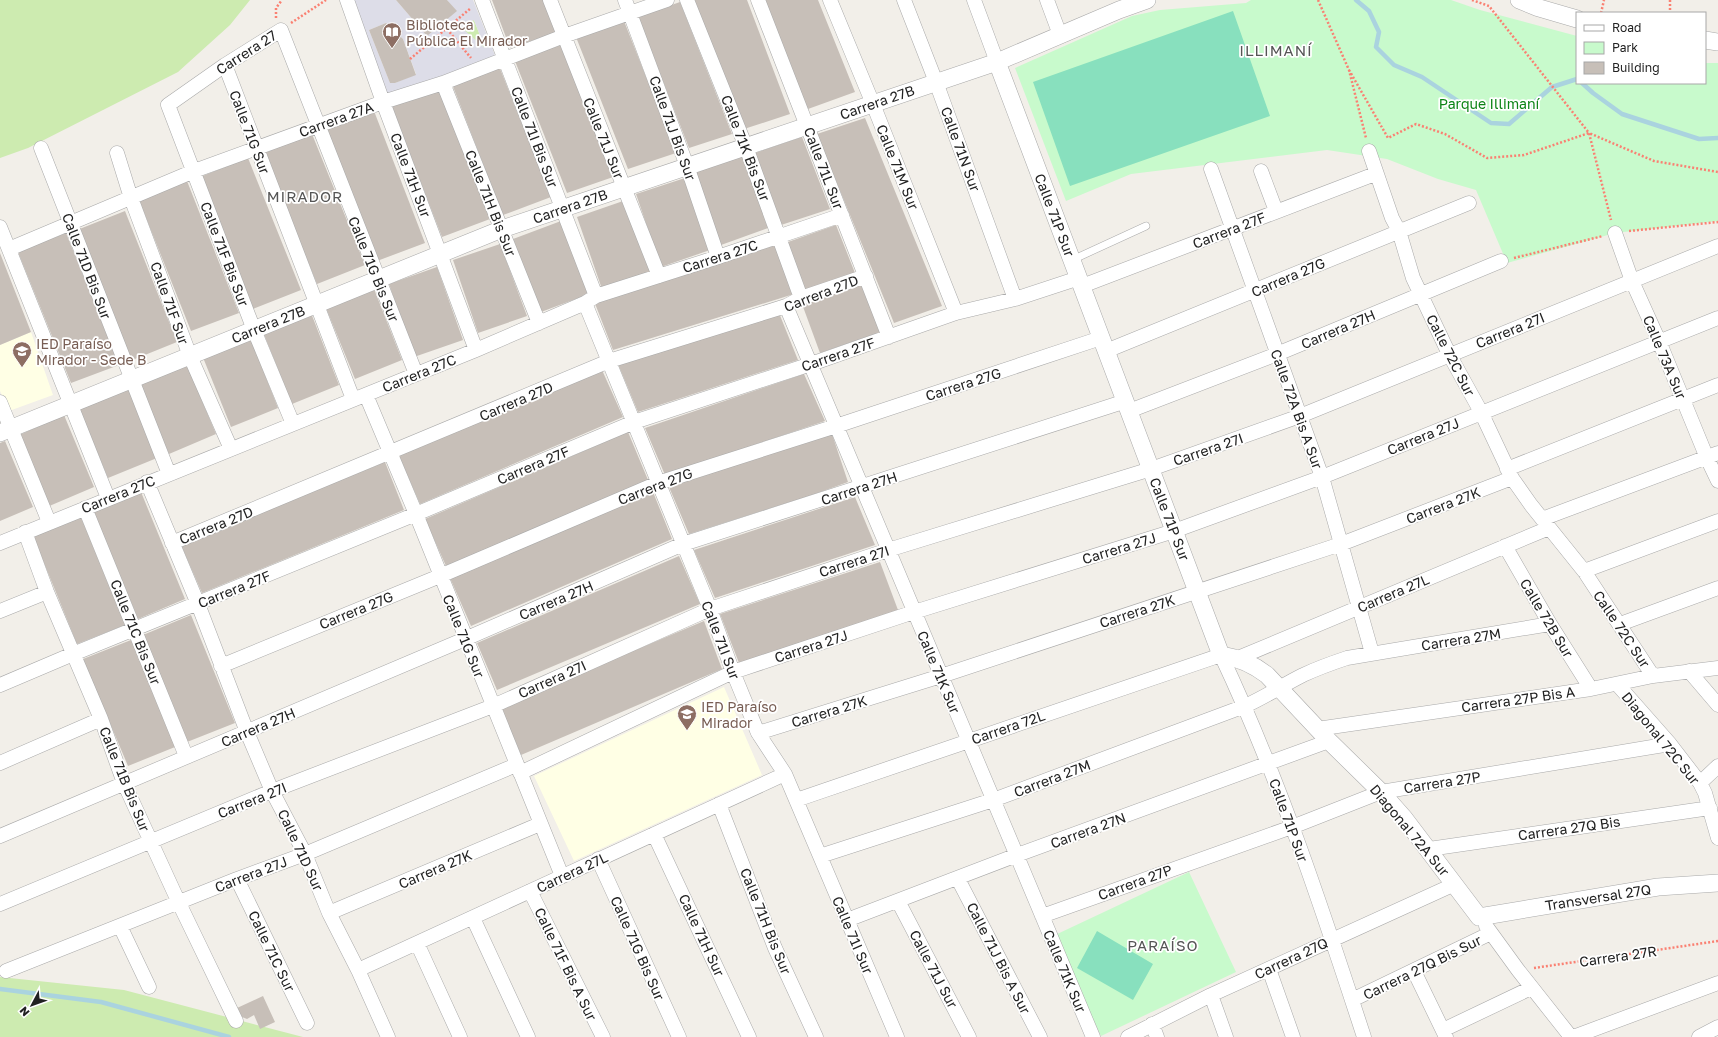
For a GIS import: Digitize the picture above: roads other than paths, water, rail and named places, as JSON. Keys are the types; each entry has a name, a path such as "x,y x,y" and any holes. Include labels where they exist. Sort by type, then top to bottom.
{"street":[{"name":"Calle 71H Sur","path":"347,0 383,102 476,350"},
{"name":"Calle 71J Sur","path":"550,0 658,276"},
{"name":"Carrera 27A","path":"9,249 194,171 383,102 480,69 564,36 628,6 667,0"},
{"name":"Calle 71K Bis Sur","path":"687,0 746,146 802,298"},
{"name":"Calle 71L Sur","path":"758,0 889,336"},
{"name":"Calle 71M Sur","path":"830,0 956,313"},
{"name":"Calle 71N Sur","path":"904,0 936,82 1015,300"},
{"name":"Calle 71P Sur","path":"974,0 1197,592 1230,657 1245,706 1269,764 1332,939 1364,1037"},
{"path":"1048,0 1060,35"},
{"name":"Carrera 27B","path":"5,431 502,229 997,62 1060,35 1117,5 1147,0"},
{"path":"1519,0 1536,7 1576,19"},
{"name":"Calle 71I Bis Sur","path":"476,4 505,59 563,209 591,299"},
{"name":"Calle 71J Bis Sur","path":"628,6 688,166 718,257"},
{"name":"Carrera 27","path":"168,105 225,65 281,30"},
{"name":"Calle 71G Bis Sur","path":"281,30 416,374"},
{"path":"1706,40 1718,42"},
{"name":"Calle 71G Sur","path":"225,65 316,305 360,397 390,453 562,876"},
{"name":"Calle 71H Bis Sur","path":"443,82 539,323"},
{"name":"Calle 71F Bis Sur","path":"168,105 254,330 293,424"},
{"name":"Calle 71D Bis Sur","path":"41,148 169,474"},
{"name":"Calle 72C Sur","path":"1369,151 1375,174 1392,218 1399,231 1413,278 1449,354 1481,412 1510,474 1545,524 1584,571 1653,676"},
{"name":"Calle 71F Sur","path":"117,153 131,198 190,356 231,449"},
{"name":"Calle 72A Bis A Sur","path":"1211,168 1322,477 1372,653"},
{"path":"1261,171 1276,212"},
{"name":"Carrera 27F","path":"0,685 416,514 634,422 810,364 956,313 1015,300 1080,282 1276,212 1375,174"},
{"name":"Carrera 27G","path":"221,666 440,576 658,483 836,426 1104,344 1255,291 1469,203"},
{"name":"Carrera 27C","path":"0,543 147,482 476,350 591,299 842,215"},
{"path":"0,227 108,498"},
{"name":"Calle 73A Sur","path":"1615,233 1632,281 1683,398 1712,455 1718,481"},
{"name":"Carrera 27I","path":"0,904 272,791 493,706 710,609 888,550 1151,469 1300,416 1449,354 1718,246"},
{"name":"Carrera 27H","path":"0,836 124,782 247,732 465,639 683,544 862,487 1127,406 1277,354 1501,261"},
{"name":"Carrera 27D","path":"172,543 609,361 786,306 802,298 866,276"},
{"name":"Calle 71I Sur","path":"591,299 609,361 710,609 732,672 758,733 785,774 897,1037"},
{"name":"Calle 71K Sur","path":"786,306 1093,1037"},
{"name":"Carrera 27J","path":"6,971 237,879 306,854 518,769 732,672 914,612 1174,530 1322,477 1718,318"},
{"name":"Carrera 27K","path":"758,733 941,676 1341,544 1510,474 1718,384"},
{"path":"0,402 5,431 49,522"},
{"name":"Carrera 27L","path":"1230,657 1359,607 1505,546 1545,524 1712,455"},
{"name":"Calle 71D Sur","path":"147,482 198,604 247,732 272,791 306,854 329,913 358,970 388,1037"},
{"name":"Calle 71C Bis Sur","path":"85,508 186,756"},
{"path":"1584,571 1718,521"},
{"name":"Calle 71B Bis Sur","path":"25,532 47,592 101,719 124,782 178,903 236,1021"},
{"name":"Calle 72B Sur","path":"1505,546 1590,689"},
{"path":"1620,624 1718,588"},
{"path":"0,611 47,592"},
{"name":"Carrera 27M","path":"820,856 993,800 1245,706 1323,666 1347,658 1550,624"},
{"name":"Diagonal 72A Sur","path":"1230,657 1256,666 1267,675 1317,729 1381,792 1429,849 1531,988 1572,1037"},
{"name":"Carrera 72L","path":"796,800 968,741 1230,657"},
{"name":"Carrera 27P Bis A","path":"1317,729 1590,689 1653,676 1718,668"},
{"path":"1688,671 1718,704"},
{"name":"Diagonal 72C Sur","path":"1617,684 1670,744 1700,783 1710,808 1718,838"},
{"path":"0,763 101,719"},
{"name":"Carrera 27N","path":"847,920 958,879 1017,855 1329,741"},
{"name":"Carrera 27P","path":"1042,916 1292,827 1381,792 1670,744"},
{"path":"1700,783 1718,766"},
{"name":"Carrera 27L","path":"358,970 785,774"},
{"name":"Calle 71H Bis Sur","path":"719,804 775,948 816,1037"},
{"name":"Carrera 27Q Bis","path":"1429,849 1710,808"},
{"name":"Carrera 27K","path":"329,913 540,824"},
{"name":"Calle 71H Sur","path":"654,834 749,1037"},
{"name":"Calle 71G Bis Sur","path":"598,860 679,1037"},
{"name":"Calle 71C Sur","path":"237,879 307,1023"},
{"name":"Calle 71J Bis A Sur","path":"958,879 1040,1037"},
{"name":"Transversal 27Q","path":"1479,916 1658,887 1718,883"},
{"name":"Carrera 27Q","path":"1128,1037 1155,1030 1211,995 1455,884"},
{"name":"Calle 71F Bis A Sur","path":"530,891 603,1037"},
{"name":"Calle 71J Sur","path":"898,901 969,1037"},
{"path":"473,918 528,1037"},
{"path":"120,926 149,987"},
{"name":"Carrera 27Q Bis Sur","path":"1352,1000 1491,933"},
{"path":"417,943 460,1037"},
{"path":"1269,969 1293,1037"},
{"path":"1414,971 1444,1034 1531,988"},
{"path":"1572,1037 1718,983"},
{"path":"1211,995 1226,1037"},
{"path":"1699,1037 1718,1027"}],"lane":[{"path":"1072,260 1146,226"}],"waterway":[{"path":"1356,0 1369,11 1379,32 1376,47 1394,65 1422,77 1491,123 1509,124 1552,87 1576,79"},
{"path":"1583,84 1622,114 1699,139 1718,138"},
{"path":"0,989 101,1002 229,1037"}],"place":[{"name":"Biblioteca Pública El Mirador","path":"392,49"},
{"name":"IED Paraíso Mirador - Sede B","path":"22,368"},
{"name":"IED Paraíso Mirador","path":"687,731"}],"district":[{"name":"ILLIMANÍ","path":"1276,50"},
{"name":"MIRADOR","path":"305,196"},
{"name":"PARAÍSO","path":"1163,945"}],"park label":[{"name":"Parque Illimaní","path":"1489,103"}]}
